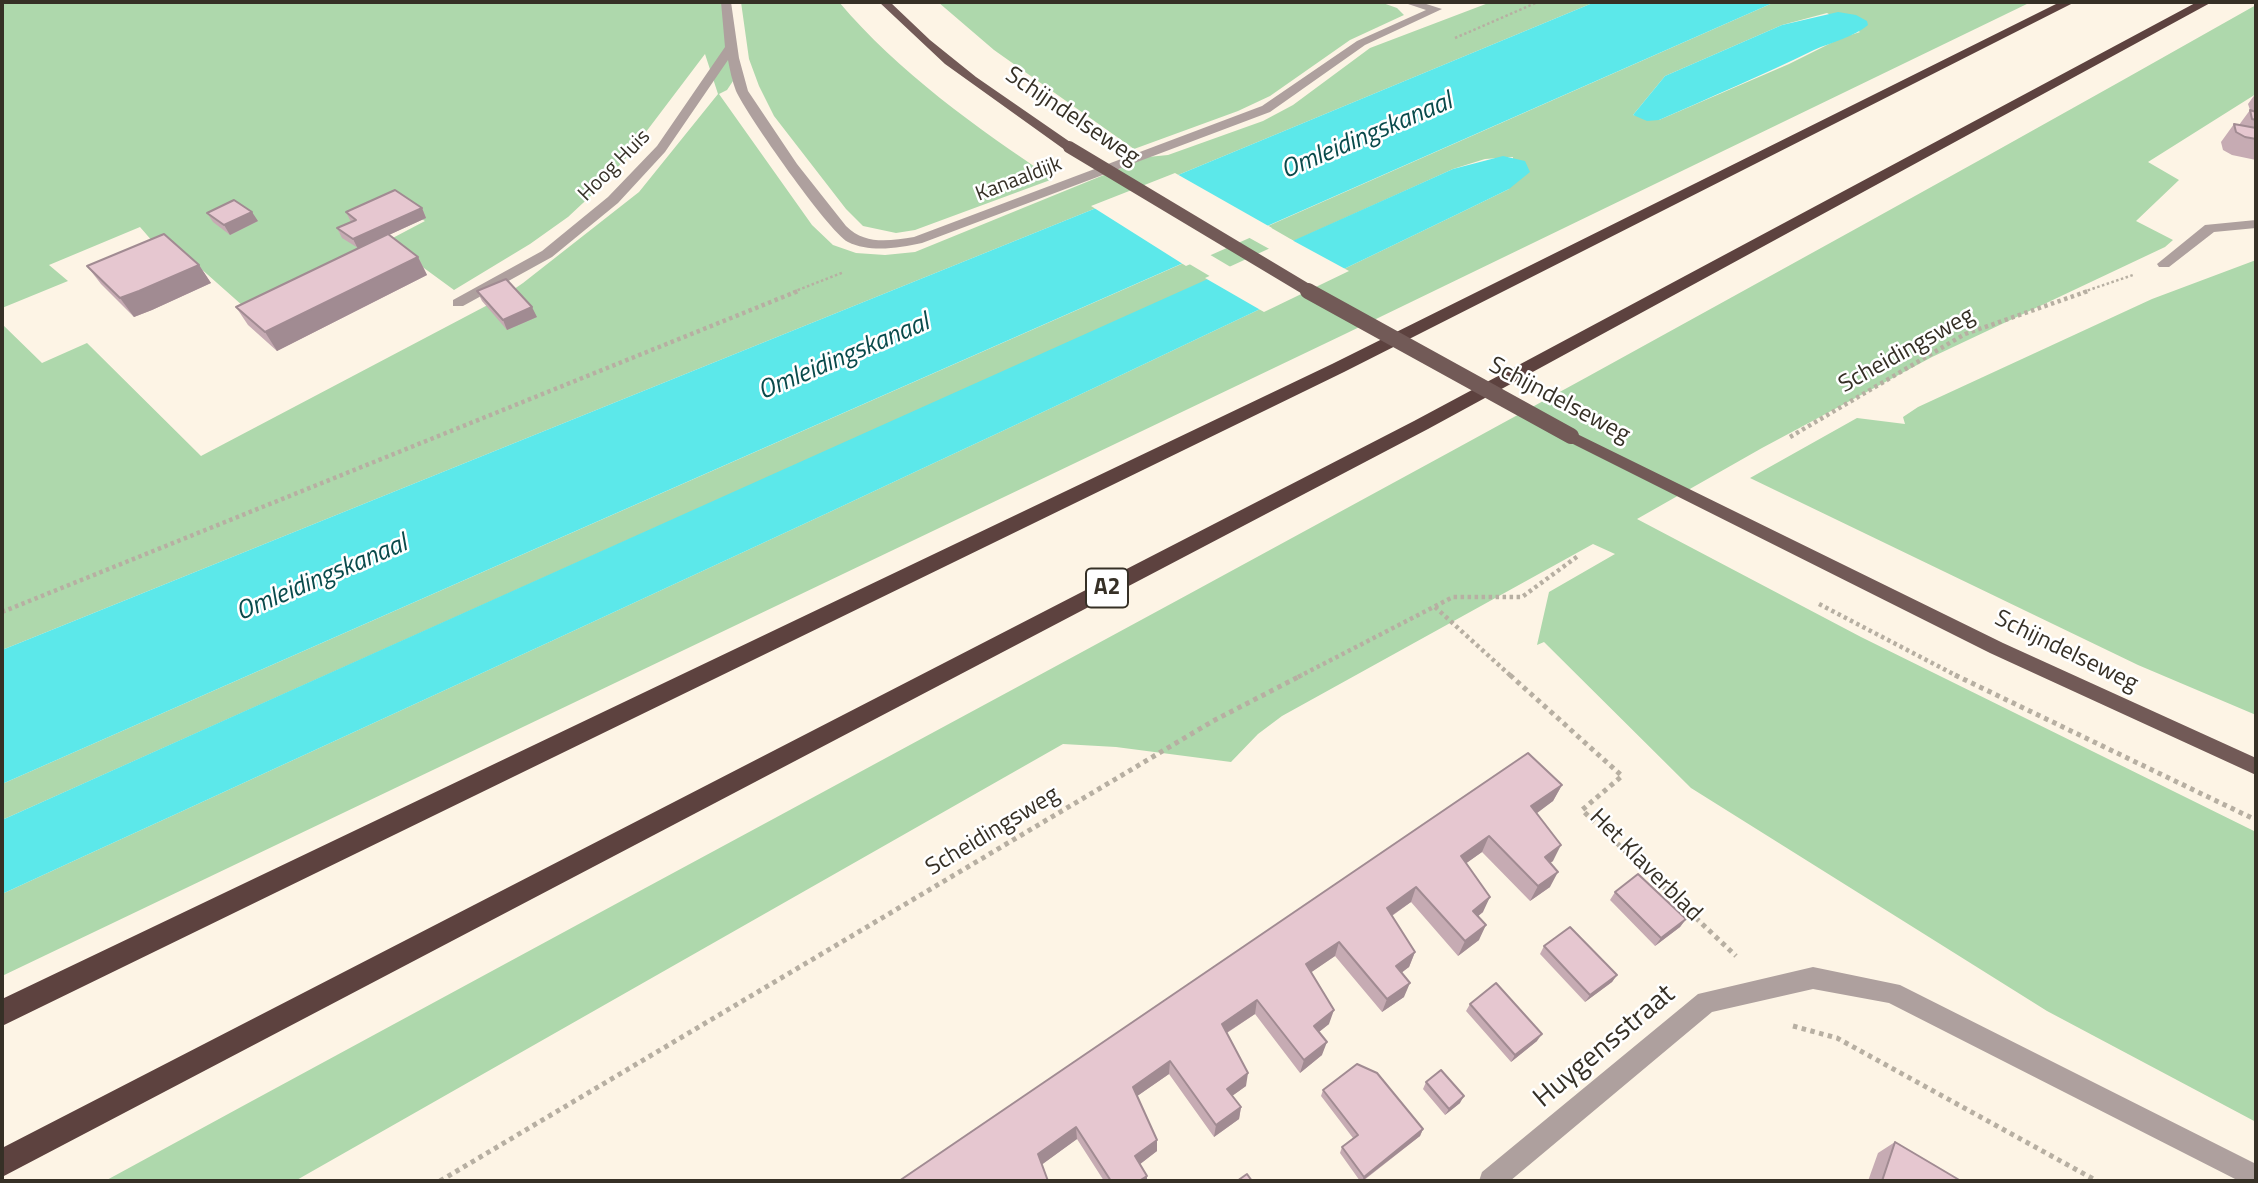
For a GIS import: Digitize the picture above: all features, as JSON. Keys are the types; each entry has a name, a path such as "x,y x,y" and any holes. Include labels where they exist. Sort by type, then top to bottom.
{"highway":[{"path":"2,1013 1338,368 2069,2"},
{"name":"A2","path":"2,1163 1421,425 2206,2"}],"main road":[{"name":"Schijndelseweg","path":"884,2 970,77 1018,114 1182,219 1314,295 1570,436 1745,526 2256,767"}],"street":[{"path":"726,2 730,48"},
{"name":"Kanaaldijk","path":"730,48 743,93 830,217 847,236 862,242 890,244 917,240 1266,109 1361,43 1437,9 1406,2"},
{"name":"Hoog Huis","path":"458,303 547,254 613,201 662,149 730,48"},
{"path":"2164,264 2210,228 2256,224"},
{"name":"Huygensstraat","path":"1492,1181 1706,1002 1813,978 1892,993 2256,1177"}],"path":[{"path":"2,612 848,270 890,244"},
{"name":"Scheidingsweg","path":"1790,437 1965,334 2164,264"},
{"name":"Scheidingsweg","path":"440,1181 1213,722 1452,597 1522,597 1577,556"},
{"name":"Het Klaverblad","path":"1434,606 1622,776 1582,810 1769,988"},
{"path":"1784,1024 1837,1038 2097,1181"}],"green space":[{"path":"2,2 723,2 733,81 727,90 719,94 812,225 833,245 856,253 885,255 915,252 1148,157 1168,155 1263,121 1293,105 1370,48 1491,2 1595,2 1178,175 2,650 2,324 42,363 87,343 201,456 501,298 523,283 639,192 718,94 705,54 627,157 598,189 568,217 530,244 454,290 387,241 425,221 395,204 339,232 360,249 243,306 172,243 160,250 140,227 49,265 68,281 2,308"},
{"path":"741,2 839,2 887,52 940,98 1053,179 915,230 896,233 863,226 846,209 774,116 749,59"},
{"path":"938,2 1380,2 1397,8 1404,15 1350,40 1270,96 1238,111 1134,149 994,50"},
{"path":"1775,2 2031,2 1345,334 2,976 2,894 919,470 1466,210 1509,189 1513,157 1485,159 1453,169 1294,241 1268,226","holes":["1827,13 1860,32 1841,38 1789,64 1659,120 1633,115 1665,76 1782,25"]},
{"path":"2256,5 2256,94 2148,162 2179,180 2136,221 2173,240 2165,247 1932,357 1637,519 1861,637 2256,832 2256,1122 2047,1011 1691,788 1544,642 1537,645 1549,592 1615,554 1593,544 1282,716 1258,734 1231,762 1116,747 1063,744 295,1181 105,1181 1452,451"},
{"path":"1246,236 1273,251 1234,269 1207,253"},
{"path":"2256,260 2256,715 2138,665 1750,478 1857,418 1905,424 1903,417 1918,407 2152,299"},
{"path":"1186,262 1213,278 2,820 2,784"}],"water":[{"name":"Omleidingskanaal","path":"1595,2 1775,2 2,784 2,650 1178,175"},
{"path":"1838,12 1856,15 1867,21 1868,25 1850,36 1659,120 1647,121 1633,115 1665,76 1782,25"},
{"path":"1503,156 1525,161 1530,172 1509,189 919,470 2,894 2,820 1453,169"}],"pier":[{"path":"1175,173 1272,228 1186,266 1091,206"},
{"path":"1290,239 1349,271 1264,312 1205,278"}],"building":[{"path":"2250,110 2256,112 2256,120 2252,119"},
{"path":"2234,124 2256,128 2256,139 2236,132"},
{"path":"395,190 422,208 353,239 337,228 356,220 346,212"},
{"path":"234,200 252,212 224,225 207,213"},
{"path":"164,234 199,265 120,298 87,266"},
{"path":"388,234 418,257 265,332 236,307"},
{"path":"506,279 532,307 503,320 477,291"},
{"path":"1528,753 1562,785 1531,806 1561,845 1545,857 1558,872 1538,886 1489,836 1461,856 1490,897 1473,911 1486,925 1465,941 1416,887 1387,908 1415,952 1396,966 1410,983 1387,999 1339,942 1306,964 1334,1010 1314,1026 1327,1042 1304,1060 1257,1000 1222,1024 1248,1073 1227,1089 1241,1107 1216,1125 1170,1061 1133,1087 1157,1140 1135,1156 1147,1176 1139,1181 1111,1181 1076,1127 1038,1154 1048,1181 899,1181"},
{"path":"1638,874 1686,919 1661,938 1615,892"},
{"path":"1570,927 1617,975 1590,995 1544,946"},
{"path":"1496,983 1542,1034 1515,1055 1470,1004"},
{"path":"1357,1064 1377,1073 1423,1129 1364,1177 1342,1147 1358,1135 1323,1090"},
{"path":"1441,1070 1464,1096 1449,1109 1426,1082"},
{"path":"1895,1142 1961,1181 1882,1181"},
{"path":"1247,1174 1252,1181 1237,1181"}]}
